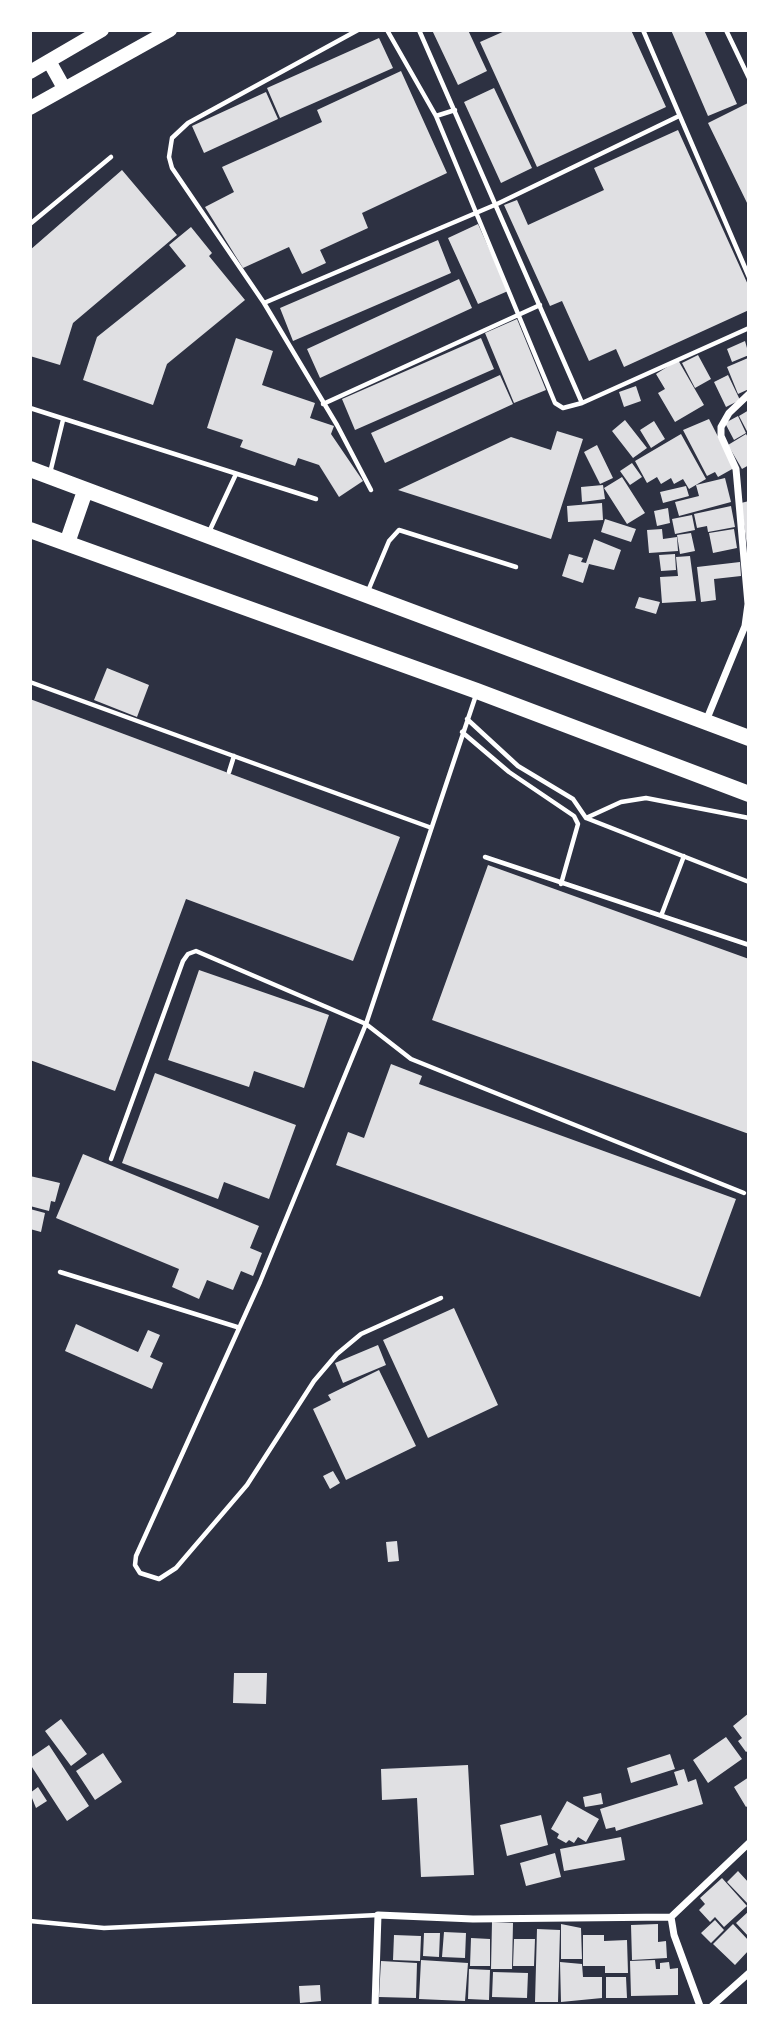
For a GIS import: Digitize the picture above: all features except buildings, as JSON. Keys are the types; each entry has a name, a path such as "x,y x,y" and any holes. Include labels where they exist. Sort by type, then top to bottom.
{"main road":[{"path":"30,72 102,30"},
{"path":"30,108 170,30"},
{"path":"49,61 64,88"},
{"path":"30,469 749,738"},
{"path":"67,543 85,491"},
{"path":"30,530 477,691 749,794"}],"street":[{"path":"706,723 745,626 748,604 736,469 721,436 721,426 729,413 749,394"},
{"path":"375,2006 378,1915 473,1919 671,1917 749,1843"},
{"path":"671,1917 674,1935 700,2006"},
{"path":"712,2006 749,1973"}],"lane":[{"path":"358,30 188,123 172,138 169,157 172,168 264,303 371,490"},
{"path":"387,30 436,116 555,403 563,408 582,403 749,328"},
{"path":"419,30 582,403"},
{"path":"643,30 749,277"},
{"path":"735,30 727,31 749,78"},
{"path":"436,116 455,110"},
{"path":"264,303 497,204 679,116"},
{"path":"30,224 110,157"},
{"path":"323,404 540,305"},
{"path":"30,408 316,499"},
{"path":"50,477 63,419"},
{"path":"208,537 236,474"},
{"path":"366,595 385,548 399,530 516,567"},
{"path":"30,682 429,827"},
{"path":"441,1298 361,1334 337,1354 314,1381 247,1485 185,1558 159,1579 144,1576 136,1569 136,1556 237,1327 260,1282 366,1024 429,827 477,691"},
{"path":"467,719 518,766 573,799 586,818 749,882"},
{"path":"462,732 509,772 574,816 578,824 561,884"},
{"path":"229,772 234,756"},
{"path":"586,818 621,802 646,798 749,818"},
{"path":"661,916 684,856"},
{"path":"485,857 749,945"},
{"path":"111,1159 183,961 192,951 366,1024 411,1059 744,1193"},
{"path":"60,1272 237,1327"},
{"path":"30,1922 104,1928 378,1915"}]}
